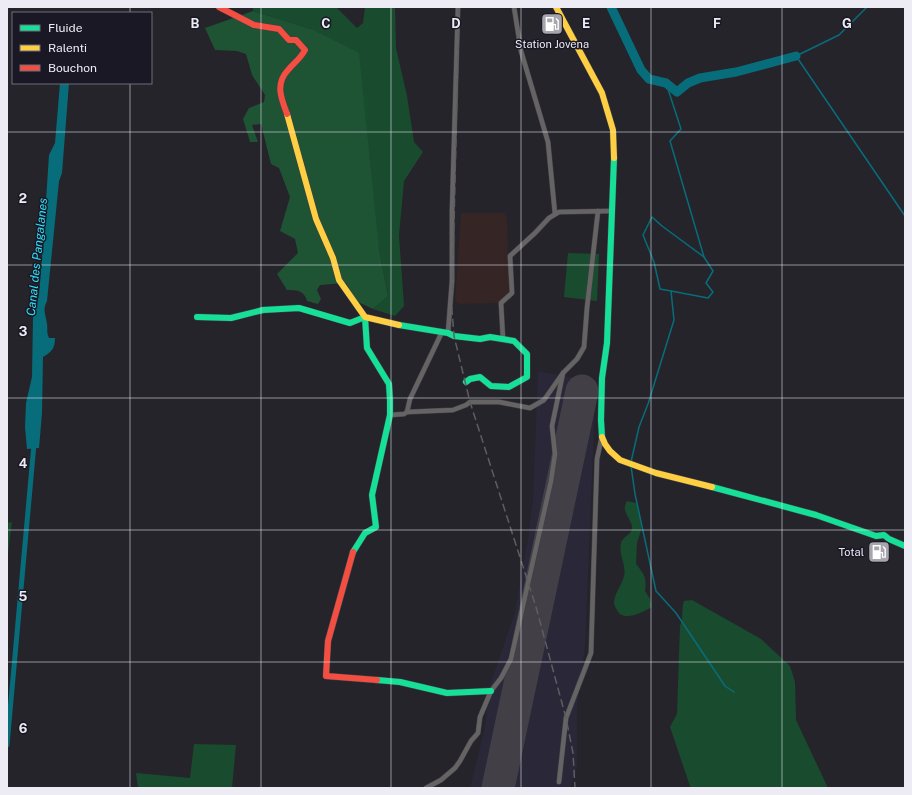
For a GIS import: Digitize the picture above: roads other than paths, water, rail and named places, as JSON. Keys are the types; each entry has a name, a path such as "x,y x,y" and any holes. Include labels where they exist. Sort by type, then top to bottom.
{"street":[{"path":"219,7 254,25 279,29 289,40 296,40 305,50 300,59 282,77 280,85 281,100 287,114 292,137 296,144 316,219 333,258 339,280 365,317 368,348 389,384 390,415 372,495 376,527 365,533 352,554 328,641 326,676 400,682 447,693 491,691"},
{"path":"407,412 410,399 445,332 452,281 458,7"},
{"path":"514,7 521,51 548,142 555,214"},
{"path":"556,7 602,93 613,130 614,170 611,211 607,330 602,378 602,436 597,459 591,653 566,718 560,782"},
{"path":"390,415 404,414 407,412 453,410 466,406 470,402 499,402 530,408 544,400 563,373 577,359 584,346 598,211"},
{"path":"503,339 501,303 512,293 510,256 549,218 559,212 611,211"},
{"path":"198,317 231,318 263,310 299,308 350,324 365,317 402,326 445,332 454,336 480,339 490,337 514,341 527,354 527,377 509,387 491,386 480,377 470,378 466,382"},
{"path":"426,788 441,780 455,768 460,761 471,741 478,733 480,717 491,691 501,678 511,660 554,461 555,454 552,426 563,373"},
{"path":"602,436 610,451 620,460 656,473 816,515 876,536 884,535 889,539 905,546"}],"water":[{"path":"60,84 69,84 62,173 59,181 45,310 48,336 49,338 55,338 55,342 52,350 43,357 42,413 39,448 27,449 25,427 26,403 32,377 33,317 39,295 44,234 42,222 45,216 49,155 55,143"}],"waterway":[{"path":"611,7 641,70 649,79 666,83 677,92 688,83 700,78 736,72 796,56"},
{"path":"867,7 839,35 796,56 905,216"},
{"path":"631,462 639,427 648,404 674,320 671,291 708,298 713,292 706,283 713,271 704,257 670,141 681,129 666,83"},
{"path":"671,291 660,289 654,262 643,235 652,217 704,257"},
{"name":"Canal des Pangalanes","path":"7,745 34,444"},
{"path":"631,466 635,494 656,591 676,613 725,686 734,692"}],"railway":[{"path":"459,7 452,310 454,336 470,402 536,607 566,718 573,753 575,788"}],"place":[{"name":"Station Jovena","path":"552,24"},
{"name":"Total","path":"879,552"}]}
